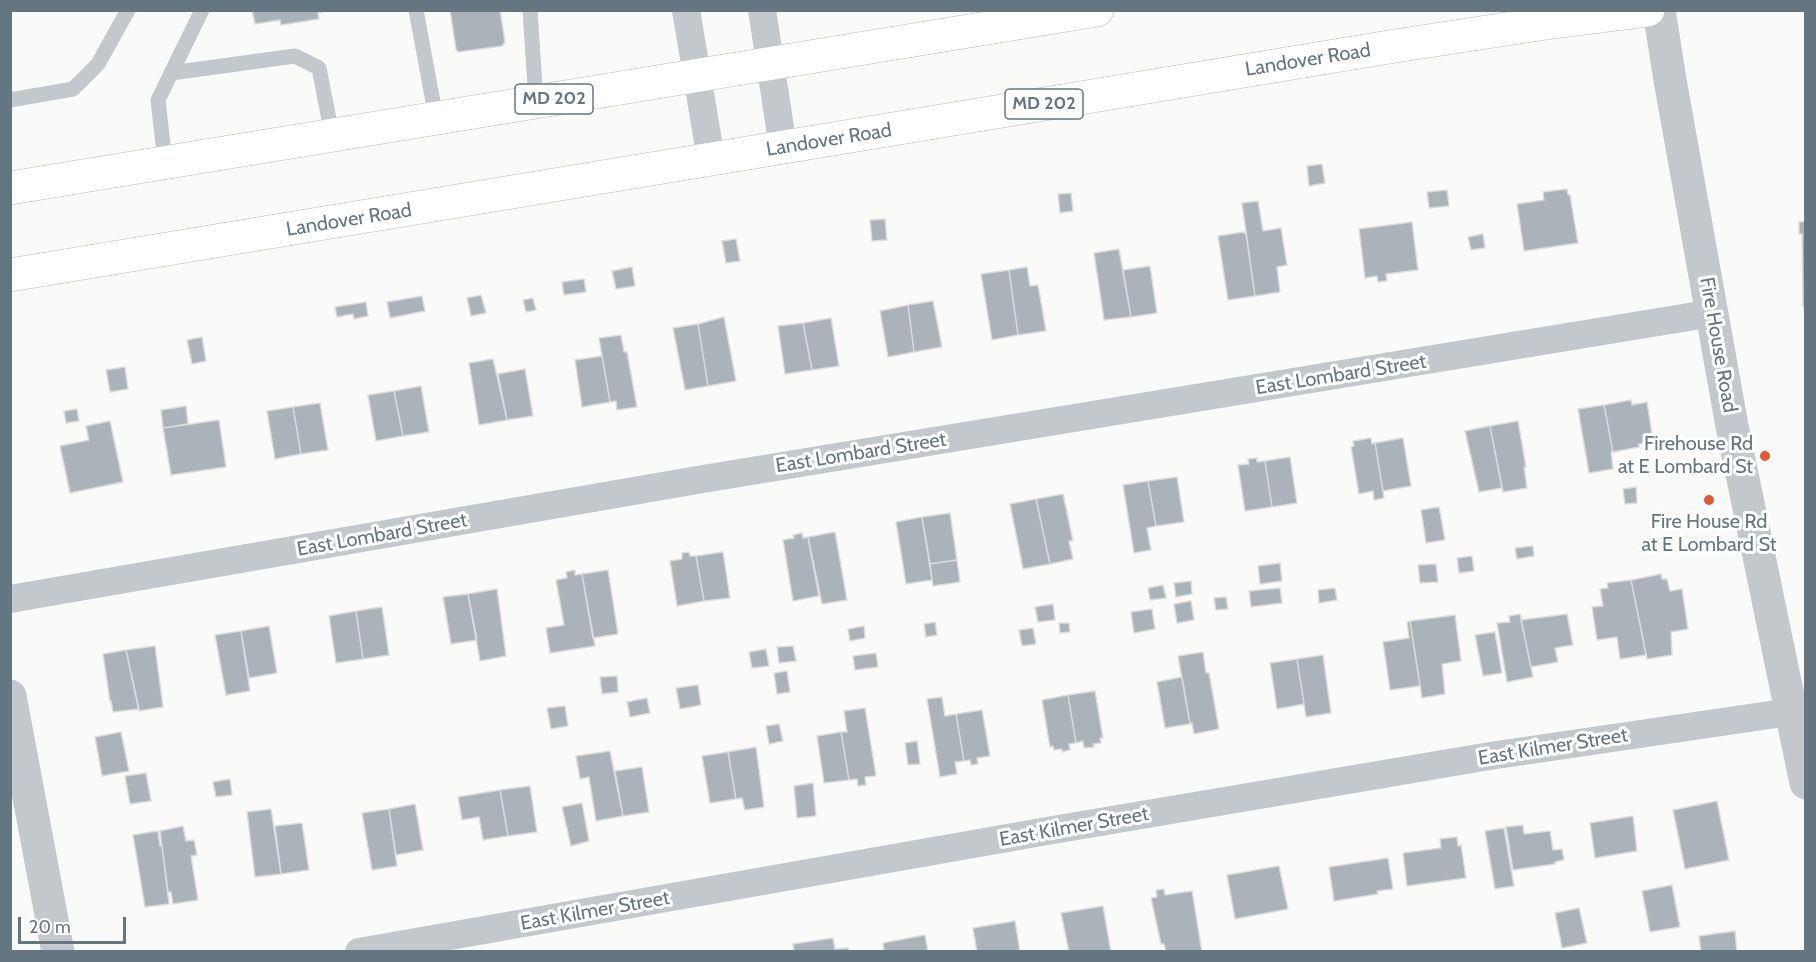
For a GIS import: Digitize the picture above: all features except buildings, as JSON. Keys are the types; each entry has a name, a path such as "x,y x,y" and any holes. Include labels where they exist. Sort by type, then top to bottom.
{"main road":[{"name":"MD 202","path":"10,188 1097,10"},
{"name":"Landover Road","path":"10,275 1458,36 1648,10"}],"street":[{"path":"686,10 711,159"},
{"path":"762,10 783,147"},
{"name":"Fire House Road","path":"1659,10 1732,426 1806,783"},
{"name":"East Lombard Street","path":"10,599 703,479 1713,313"},
{"path":"10,696 58,951"},
{"name":"East Kilmer Street","path":"359,951 1433,766 1790,712"}],"lane":[{"path":"10,100 73,89 98,64 128,10"},
{"path":"165,162 158,100 202,10"},
{"path":"416,10 436,118"},
{"path":"530,10 536,102"},
{"path":"171,72 295,56 319,68 332,135"}],"place":[{"name":"Firehouse Rd at E Lombard St","path":"1765,456"},
{"name":"Fire House Rd at E Lombard St","path":"1709,500"}]}
